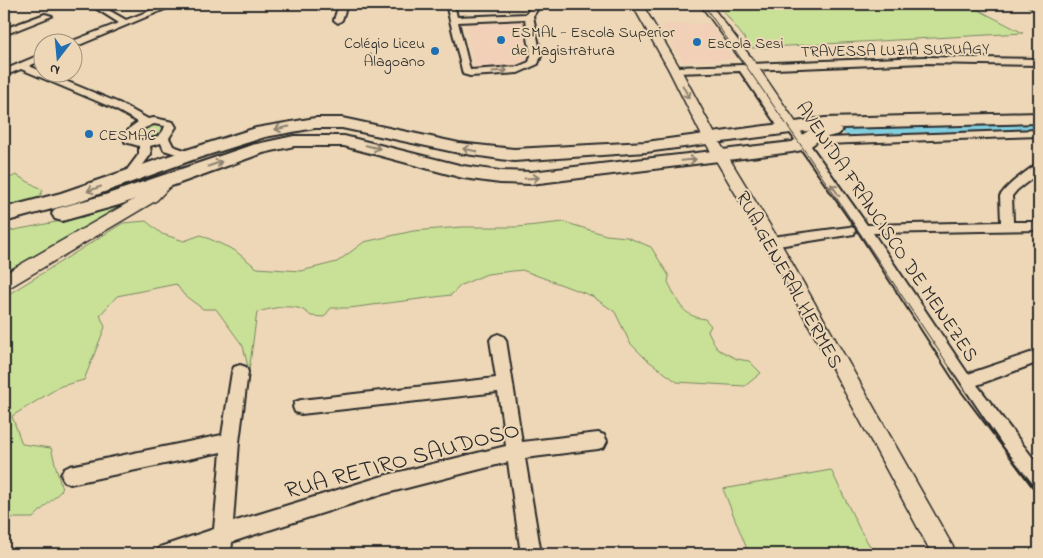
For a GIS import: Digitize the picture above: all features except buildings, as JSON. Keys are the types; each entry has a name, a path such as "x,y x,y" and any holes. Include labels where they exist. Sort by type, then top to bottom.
{"main road":[{"path":"4,215 44,206 230,142 282,128 330,123 371,128 460,148 499,154 600,151 649,155 715,148 766,150 814,134 871,122 957,128 1039,118"},
{"path":"715,148 786,123 814,134"},
{"path":"753,134 766,142 766,150"},
{"path":"4,226 80,210 258,149 294,141 344,141 463,172 512,178 531,178 606,170 649,155"},
{"path":"169,180 186,160 230,142"},
{"path":"600,151 607,162 606,170"}],"street":[{"path":"93,4 125,23"},
{"path":"82,41 173,4"},
{"path":"338,20 343,4"},
{"path":"450,4 466,72 511,70 529,67 533,64 536,56 530,16 533,10 532,4"},
{"name":"RUA GENERAL HERMES","path":"637,4 715,148 772,242 945,554"},
{"name":"AVENIDA FRANCISCO DE MENEZES","path":"705,4 786,123 814,134 856,230 965,382 1039,480"},
{"path":"1031,4 1039,8"},
{"path":"4,32 48,16"},
{"path":"453,20 530,16"},
{"name":"TRAVESSA LUZIA SURUAGY","path":"674,70 892,60 1039,62"},
{"path":"4,73 32,62"},
{"path":"22,66 115,105 147,123"},
{"path":"160,121 169,124 170,130 164,138 144,144 132,142 129,136 131,131 147,123 160,121"},
{"path":"814,134 826,141 957,128 1039,133"},
{"path":"164,138 168,148 189,155"},
{"path":"127,178 143,158 144,144"},
{"path":"1007,226 1006,196 1013,187 1039,168"},
{"path":"4,282 152,196 169,180"},
{"path":"772,242 856,230 1039,226"},
{"path":"498,340 531,554"},
{"path":"965,382 1039,356"},
{"path":"221,545 230,442 240,372"},
{"path":"301,408 504,384"},
{"name":"RUA RETIRO SAUDOSO","path":"167,554 221,545 408,479 516,451 598,441"},
{"path":"70,475 230,442"}],"shaded area":[{"name":"ESMAL - Escola Superior de Magistratura","path":"528,20 535,58 527,67 484,72 475,70 466,22"},
{"name":"Escola Sesi","path":"710,23 734,59 683,62 661,25"}],"green space":[{"path":"718,4 967,4 1023,33 752,48"},
{"path":"152,124 166,126 164,135 144,141 133,138 135,132"},
{"path":"16,175 43,190 38,200 4,209 4,181"},
{"path":"140,197 4,277 4,232 87,216"},
{"path":"146,221 162,234 184,241 201,235 234,250 257,268 301,271 337,262 364,242 413,231 462,227 518,227 564,222 606,235 627,237 651,247 669,276 668,282 681,306 690,315 705,319 711,326 708,331 717,349 737,359 749,361 761,373 745,386 677,382 646,359 630,343 615,312 592,296 522,270 487,274 461,285 451,295 349,308 331,308 324,317 311,316 299,308 293,307 257,312 249,371 243,346 216,309 203,309 184,295 176,284 117,296 100,315 105,327 84,380 61,386 12,416 22,444 51,448 62,490 33,518 4,518 4,297 123,223"},
{"path":"831,470 860,530 875,554 749,554 723,489"}],"waterway":[{"path":"846,132 1039,126"}],"tram line":[{"path":"703,4 807,154 951,369"},
{"path":"950,368 1003,447 1039,493"}],"place":[{"name":"ESMAL - Escola Superior de Magistratura","path":"501,40"},
{"name":"Escola Sesi","path":"697,42"},
{"name":"Colégio Liceu Alagoano","path":"435,51"},
{"name":"CESMAC","path":"89,134"}]}
